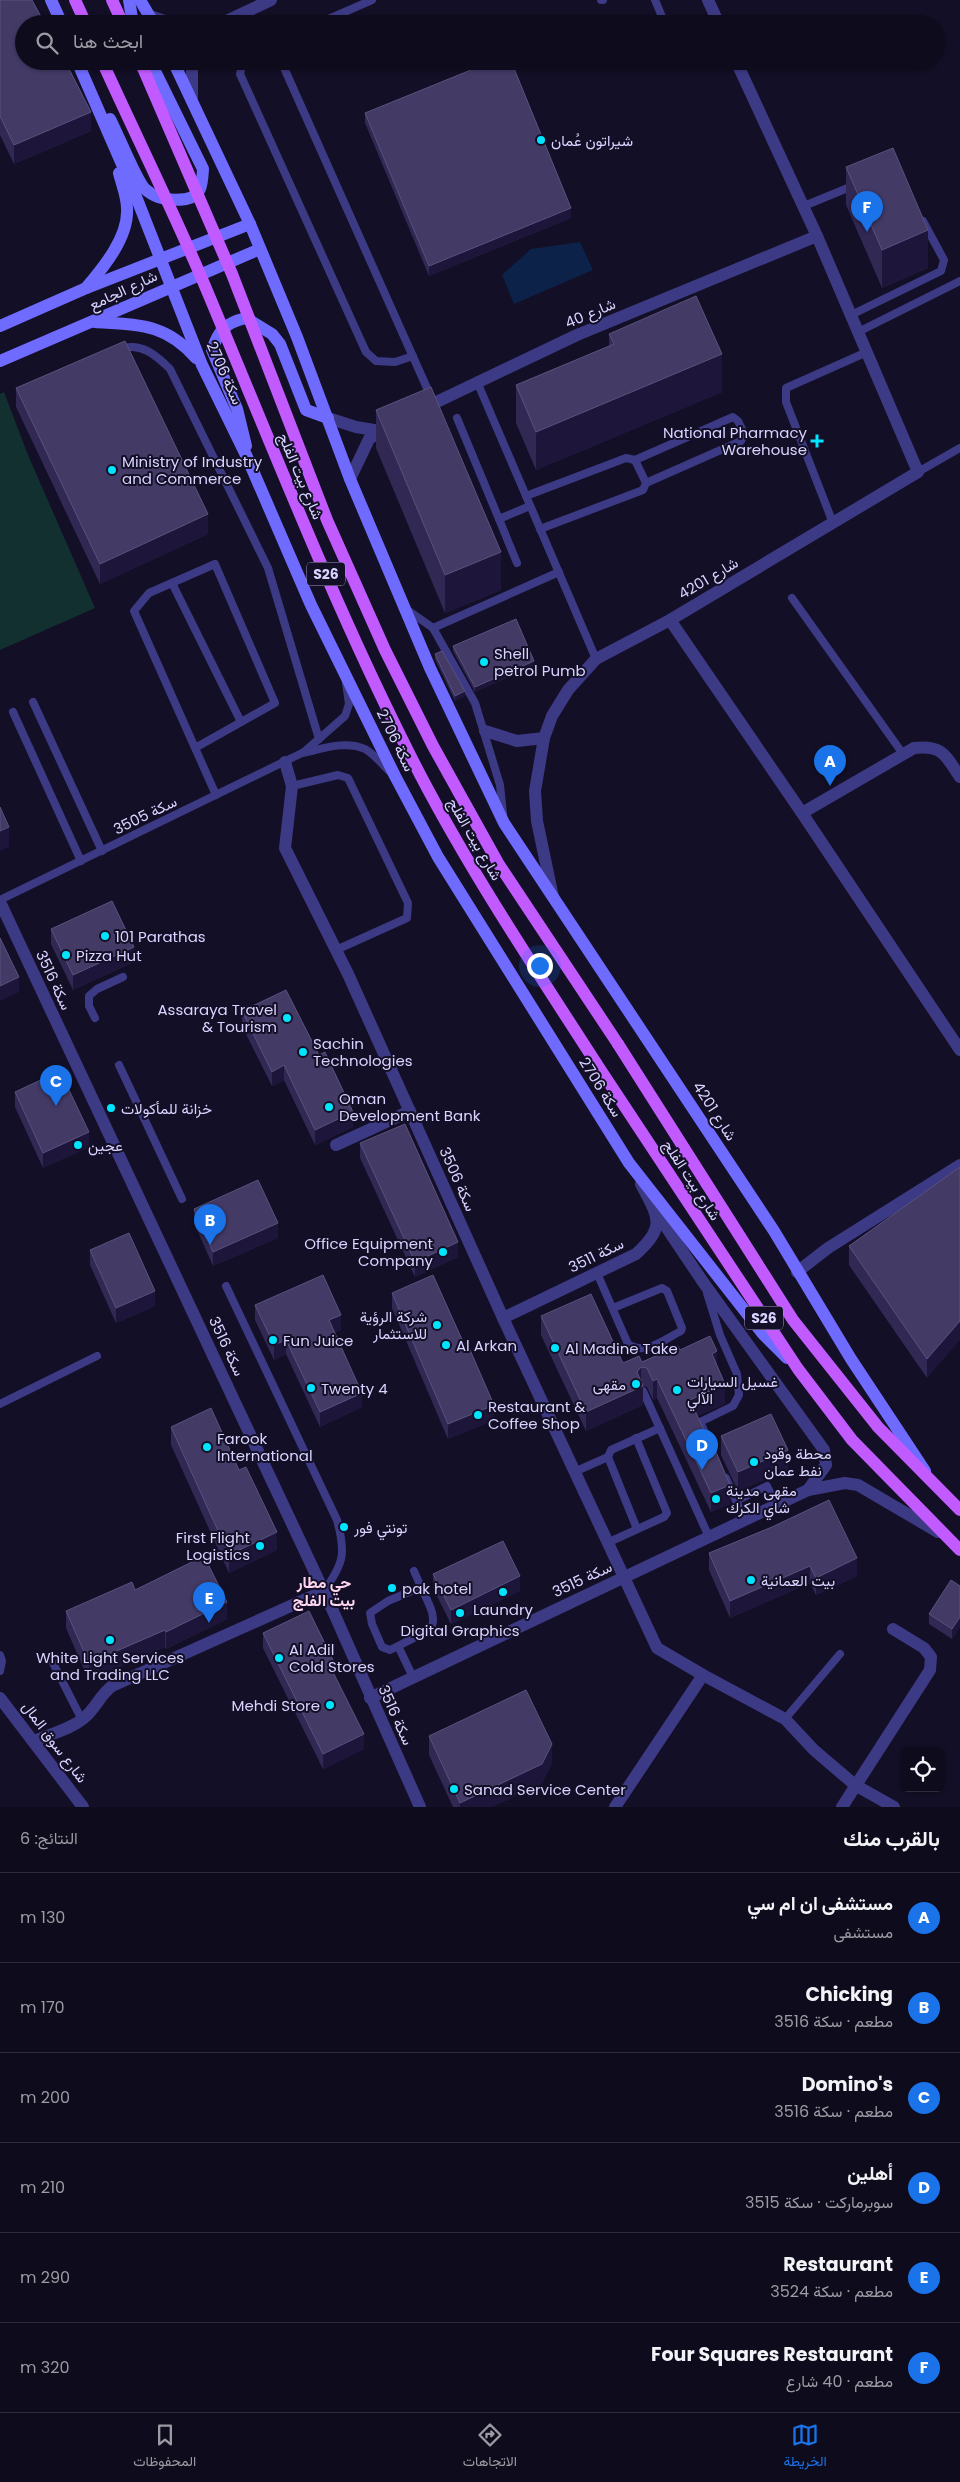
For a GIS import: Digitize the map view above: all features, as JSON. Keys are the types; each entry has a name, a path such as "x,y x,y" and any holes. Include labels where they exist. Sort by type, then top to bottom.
{"main road":[{"path":"75,0 82,15"},
{"path":"112,0 119,15"},
{"name":"شارع بيت الفلج","path":"106,70 203,282 306,530 362,656 411,757 478,879 596,1063 798,1369 852,1440 960,1550"},
{"name":"شارع بيت الفلج","path":"144,70 232,274 327,520 390,659 433,746 498,863 618,1044 793,1320 878,1427 960,1510"}],"street":[{"path":"52,0 58,15"},
{"path":"129,0 132,15"},
{"path":"140,0 149,15"},
{"path":"239,15 271,0"},
{"path":"708,0 715,15"},
{"name":"سكة 2706","path":"81,70 172,285 202,365 247,457 311,605 395,776 438,857 629,1163 763,1334 798,1369"},
{"path":"95,103 108,113 144,188 157,196 176,201 194,197 202,187 203,169 154,70"},
{"path":"178,70 250,224 328,418 350,479 430,668 504,823 553,897"},
{"path":"192,70 192,98"},
{"path":"740,70 804,206 918,472"},
{"path":"84,289 109,262 124,228 128,209 113,144"},
{"name":"شارع الجامع","path":"0,326 84,289 250,224"},
{"name":"40 شارع","path":"350,479 369,439 380,431 434,403 478,384 577,335 817,236"},
{"name":"شارع الجامع","path":"0,360 260,249"},
{"path":"247,457 246,439 212,350 218,332 234,321 246,318 272,334 280,344 306,410 356,428 380,431"},
{"path":"92,322 139,325 173,335 186,346 202,365"},
{"name":"شارع 4201","path":"918,472 670,620 596,659 568,690 552,716 544,738 535,791 537,821 553,897 774,1230 797,1272 821,1305 851,1359 901,1432 932,1482"},
{"path":"670,620 959,1048"},
{"path":"485,731 517,741 544,738"},
{"path":"802,813 914,748 931,746 942,752 960,777"},
{"name":"سكة 3506","path":"285,762 292,786 286,848 336,950 503,1318 657,1648 785,1719 814,1750 855,1785 894,1807"},
{"name":"سكة 3516","path":"0,901 324,1591 420,1807"},
{"path":"336,1145 410,1111"},
{"name":"سكة 3511","path":"503,1318 636,1254 652,1239 657,1225 654,1210 629,1163"},
{"path":"797,1272 828,1248 960,1165"},
{"name":"سكة 3515","path":"654,1210 703,1282 824,1450 826,1465 808,1490"},
{"name":"سكة 3515","path":"370,1698 808,1490 846,1483 858,1485 884,1498 945,1536"},
{"path":"34,1741 82,1720 95,1708 102,1694 112,1686 324,1591"},
{"path":"842,1807 930,1670 931,1657 924,1648 893,1629"},
{"path":"615,1807 703,1675"},
{"name":"شارع سوق المال","path":"0,1698 83,1807"}],"lane":[{"path":"338,15 372,0"},
{"path":"655,0 661,15"},
{"path":"241,70 240,74 253,104 366,352 376,361 396,362 413,356"},
{"path":"285,70 434,403"},
{"path":"804,206 867,180"},
{"path":"851,315 941,271 944,260 917,209"},
{"path":"858,332 960,281"},
{"path":"121,349 130,346 143,349 156,355 170,369 268,568 319,739"},
{"path":"833,523 786,402 786,388 867,352"},
{"path":"478,384 596,659"},
{"path":"526,496 626,458 635,460 733,417 738,421 744,433 741,441 646,483 643,490 540,529"},
{"path":"457,418 517,563"},
{"path":"918,472 960,448"},
{"path":"635,460 646,483"},
{"path":"499,519 530,506"},
{"path":"195,748 275,703 215,564 149,593 134,611 195,748 216,795"},
{"path":"433,628 559,572"},
{"path":"172,583 241,722"},
{"path":"792,598 903,754"},
{"path":"406,609 433,628 475,703 500,785 504,823"},
{"name":"سكة 3505","path":"0,901 302,753 345,716 349,704 345,673"},
{"path":"33,702 102,851"},
{"path":"13,712 81,861"},
{"name":"سكة 3505","path":"302,753 336,746 354,746 367,750 395,776"},
{"path":"292,786 338,775 348,778 408,903 407,918 336,950"},
{"path":"95,1018 88,1006 88,996 97,989 124,977"},
{"path":"119,1065 182,1198"},
{"path":"597,1273 628,1344 634,1348 640,1349 650,1346 681,1331 682,1328 667,1291 662,1288 613,1308"},
{"path":"703,1282 720,1335 736,1374 739,1395 733,1406 700,1422 716,1456"},
{"path":"226,1286 337,1520 343,1544 342,1561 324,1591"},
{"path":"0,1404 97,1356"},
{"path":"643,1391 709,1537"},
{"path":"637,1529 608,1458 611,1450 660,1428"},
{"path":"607,1543 664,1517 667,1513 636,1438"},
{"path":"574,1472 608,1458"},
{"path":"723,1472 745,1520"},
{"path":"736,1501 767,1486 776,1505"},
{"path":"414,1571 431,1609 434,1620 432,1626 398,1646 386,1650 382,1647 372,1624 370,1613 374,1608 421,1587"},
{"path":"398,1646 413,1677"},
{"path":"785,1719 840,1654"},
{"path":"0,1655 2,1661 0,1671"},
{"path":"53,1663 82,1720"}],"green space":[{"path":"4,392 28,455 95,608 0,650 0,394"}],"water":[{"path":"580,242 593,270 514,304 502,275 531,249"}],"building":[{"path":"0,0 32,0 40,15 15,15 15,70 70,70 91,112 14,145 0,116"},
{"name":"شيراتون عُمان","path":"471,70 515,70 571,208 429,266 365,113"},
{"path":"893,148 928,230 882,250 846,167"},
{"path":"696,296 722,354 536,432 516,385 614,344 609,334"},
{"name":"Ministry of Industry and Commerce","path":"125,341 208,514 100,564 16,388"},
{"path":"431,387 501,552 445,575 376,410"},
{"name":"Shell petrol Pumb","path":"516,619 534,661 475,687 453,646"},
{"path":"442,651 465,691 455,696 435,654"},
{"path":"0,807 9,827 0,831"},
{"path":"112,901 134,947 73,975 51,929"},
{"path":"0,938 19,977 0,986"},
{"path":"286,990 319,1055 325,1052 353,1112 315,1130 284,1065 272,1072 242,1011"},
{"path":"60,1071 89,1132 43,1153 15,1092"},
{"path":"405,1124 458,1242 415,1262 360,1143"},
{"path":"960,1167 960,1321 927,1359 849,1246"},
{"path":"258,1180 278,1223 213,1252 194,1209"},
{"path":"129,1233 155,1291 116,1308 90,1250"},
{"path":"323,1275 341,1315 329,1320 362,1393 320,1412 286,1340 274,1345 255,1305"},
{"path":"433,1275 464,1344 467,1343 494,1405 448,1424 392,1293"},
{"path":"591,1294 623,1363 639,1356 642,1362 678,1346 680,1350 710,1336 717,1351 712,1354 725,1384 690,1400 709,1441 711,1440 730,1485 711,1493 657,1379 653,1381 647,1368 641,1367 637,1372 643,1386 586,1412 541,1316"},
{"path":"211,1408 239,1470 246,1467 277,1532 229,1555 171,1427"},
{"path":"771,1414 788,1450 738,1472 721,1436"},
{"path":"829,1500 857,1558 816,1578 810,1566 730,1601 709,1553 772,1527"},
{"path":"503,1541 520,1576 451,1610 433,1574"},
{"path":"204,1556 227,1602 166,1632 165,1630 89,1663 66,1611 132,1582 135,1590"},
{"path":"951,1580 960,1586 960,1617 952,1629 929,1614"},
{"path":"309,1611 334,1662 329,1664 364,1734 323,1754 263,1633"},
{"path":"526,1690 552,1744 542,1764 460,1803 429,1736"}],"place":[{"name":"شيراتون عُمان","path":"541,140"},
{"name":"Four Squares Restaurant","path":"867,232"},
{"name":"National Pharmacy Warehouse","path":"817,441"},
{"name":"Ministry of Industry and Commerce","path":"112,470"},
{"name":"Shell petrol Pumb","path":"484,662"},
{"name":"مستشفى ان ام سي","path":"830,786"},
{"name":"101 Parathas","path":"105,936"},
{"name":"Pizza Hut","path":"66,955"},
{"name":"Assaraya Travel & Tourism","path":"287,1018"},
{"name":"Sachin Technologies","path":"303,1052"},
{"name":"Domino's","path":"56,1106"},
{"name":"Oman Development Bank","path":"329,1107"},
{"name":"خزانة للمأكولات","path":"111,1108"},
{"name":"عجين","path":"78,1145"},
{"name":"Chicking","path":"210,1245"},
{"name":"Office Equipment Company","path":"443,1252"},
{"name":"شركة الرؤية للاستثمار","path":"437,1325"},
{"name":"Fun Juice","path":"273,1340"},
{"name":"Al Arkan","path":"446,1345"},
{"name":"Al Madine Take","path":"555,1348"},
{"name":"مقهى","path":"636,1384"},
{"name":"Twenty 4","path":"311,1388"},
{"name":"غسيل السيارات الآلي","path":"677,1390"},
{"name":"Restaurant & Coffee Shop","path":"478,1415"},
{"name":"Farook International","path":"207,1447"},
{"name":"محطة وقود نفط عمان","path":"754,1462"},
{"name":"أهلين","path":"702,1470"},
{"name":"مقهى مدينة شاي الكرك","path":"716,1499"},
{"name":"تونتي فور","path":"344,1527"},
{"name":"First Flight Logistics","path":"260,1546"},
{"name":"بيت العمانية","path":"751,1580"},
{"name":"pak hotel","path":"392,1588"},
{"name":"Laundry","path":"503,1592"},
{"name":"Digital Graphics","path":"460,1613"},
{"name":"Restaurant","path":"209,1623"},
{"name":"White Light Services and Trading LLC","path":"110,1640"},
{"name":"Al Adil Cold Stores","path":"279,1658"},
{"name":"Mehdi Store","path":"330,1705"},
{"name":"Sanad Service Center","path":"454,1789"}],"district":[{"name":"حي مطار بيت الفلج","path":"324,1591"}]}
